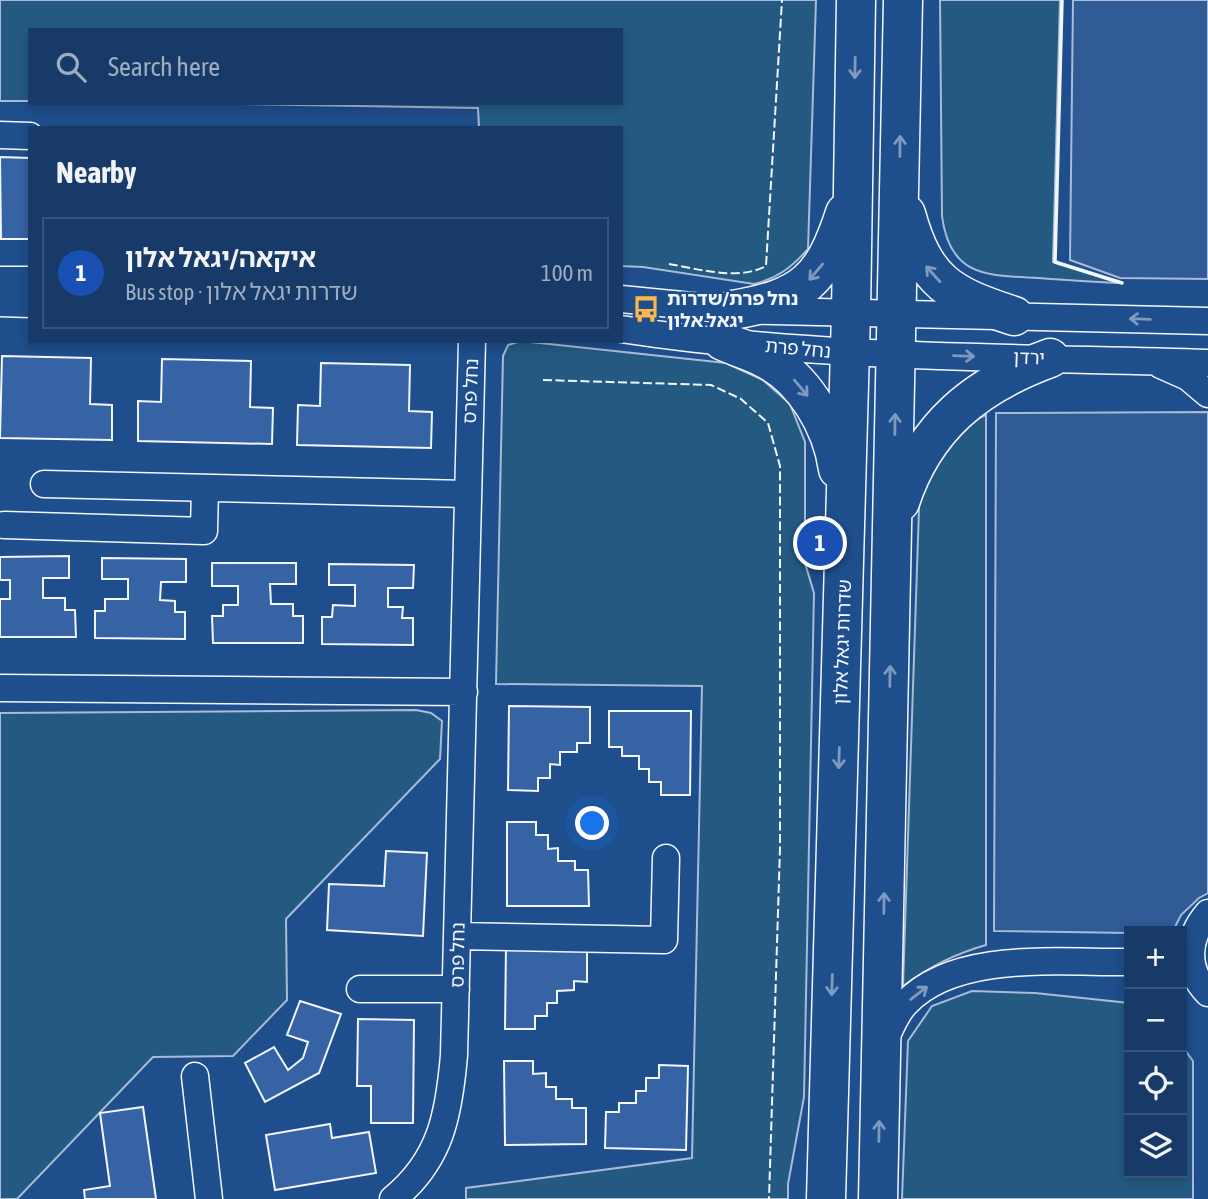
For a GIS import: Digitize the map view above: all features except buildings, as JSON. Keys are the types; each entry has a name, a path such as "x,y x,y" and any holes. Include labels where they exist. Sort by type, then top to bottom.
{"highway":[{"name":"שדרות יגאל אלון","path":"826,1199 850,353 856,0"},
{"path":"878,1199 903,0"},
{"path":"845,518 836,452 806,393 788,374 728,326 766,304 792,294 810,279 830,255 853,188"},
{"path":"899,189 912,236 923,262 939,281 959,295 1014,316"},
{"path":"893,524 916,460 954,412 973,396 1001,380 1050,358"}],"street":[{"path":"0,135 28,136"},
{"path":"0,280 28,280"},
{"name":"נחל פרת","path":"623,300 850,353"},
{"path":"0,303 28,303"},
{"name":"נחל פרת","path":"623,329 728,326 851,313 897,313"},
{"path":"897,313 1208,321"},
{"name":"נחל פרס","path":"393,1199 422,1169 437,1145 446,1118 454,1055 472,343"},
{"name":"ירדן","path":"850,353 1208,363"},
{"path":"1153,361 1188,377 1208,394"},
{"path":"44,484 467,494"},
{"path":"4,525 204,531 205,488"},
{"path":"0,688 464,692"},
{"path":"457,936 664,940 666,858"},
{"path":"1195,980 1190,949 1199,924 1208,913"},
{"path":"881,1048 895,1016 906,1003 924,987 944,977 982,966 1005,963 1124,962"},
{"path":"360,989 456,989"},
{"path":"195,1076 209,1199"}],"shaded area":[{"path":"0,0 816,0 808,249 784,271 754,284 623,266 623,126 479,126 478,108 299,105 623,105 623,28 28,28 28,101 0,101"},
{"path":"940,0 1060,0 1053,262 1120,283 1003,276 974,269 953,251 946,236 942,216"},
{"path":"1073,0 1208,0 1208,279 1120,278 1070,260"},
{"path":"540,343 726,363 763,380 790,404 805,442 805,563 814,593 804,1097 788,1184 788,1199 466,1199 466,1188 692,1158 702,686 496,684 503,356 508,345"},
{"path":"1208,412 1208,893 1181,915 1176,926 1124,926 1124,933 994,931 996,413"},
{"path":"986,415 986,945 943,962 903,986 920,479 959,427"},
{"path":"416,710 431,713 442,721 440,759 286,919 287,1000 233,1056 153,1057 17,1199 0,1199 0,713"},
{"path":"972,991 1035,993 1124,1002 1124,1178 1187,1178 1187,1053 1193,1061 1193,1199 902,1199 908,1041 932,1006"}],"fence":[{"path":"669,264 731,273 743,273 766,266 782,0"},
{"path":"543,380 711,385 741,399 768,423 780,466 780,848 769,1199"}],"wall":[{"path":"1062,0 1055,262 1122,283"}],"place":[{"name":"נחל פרת/שדרות יגאל אלון","path":"646,309"},
{"name":"איקאה/יגאל אלון","path":"820,543"}]}
